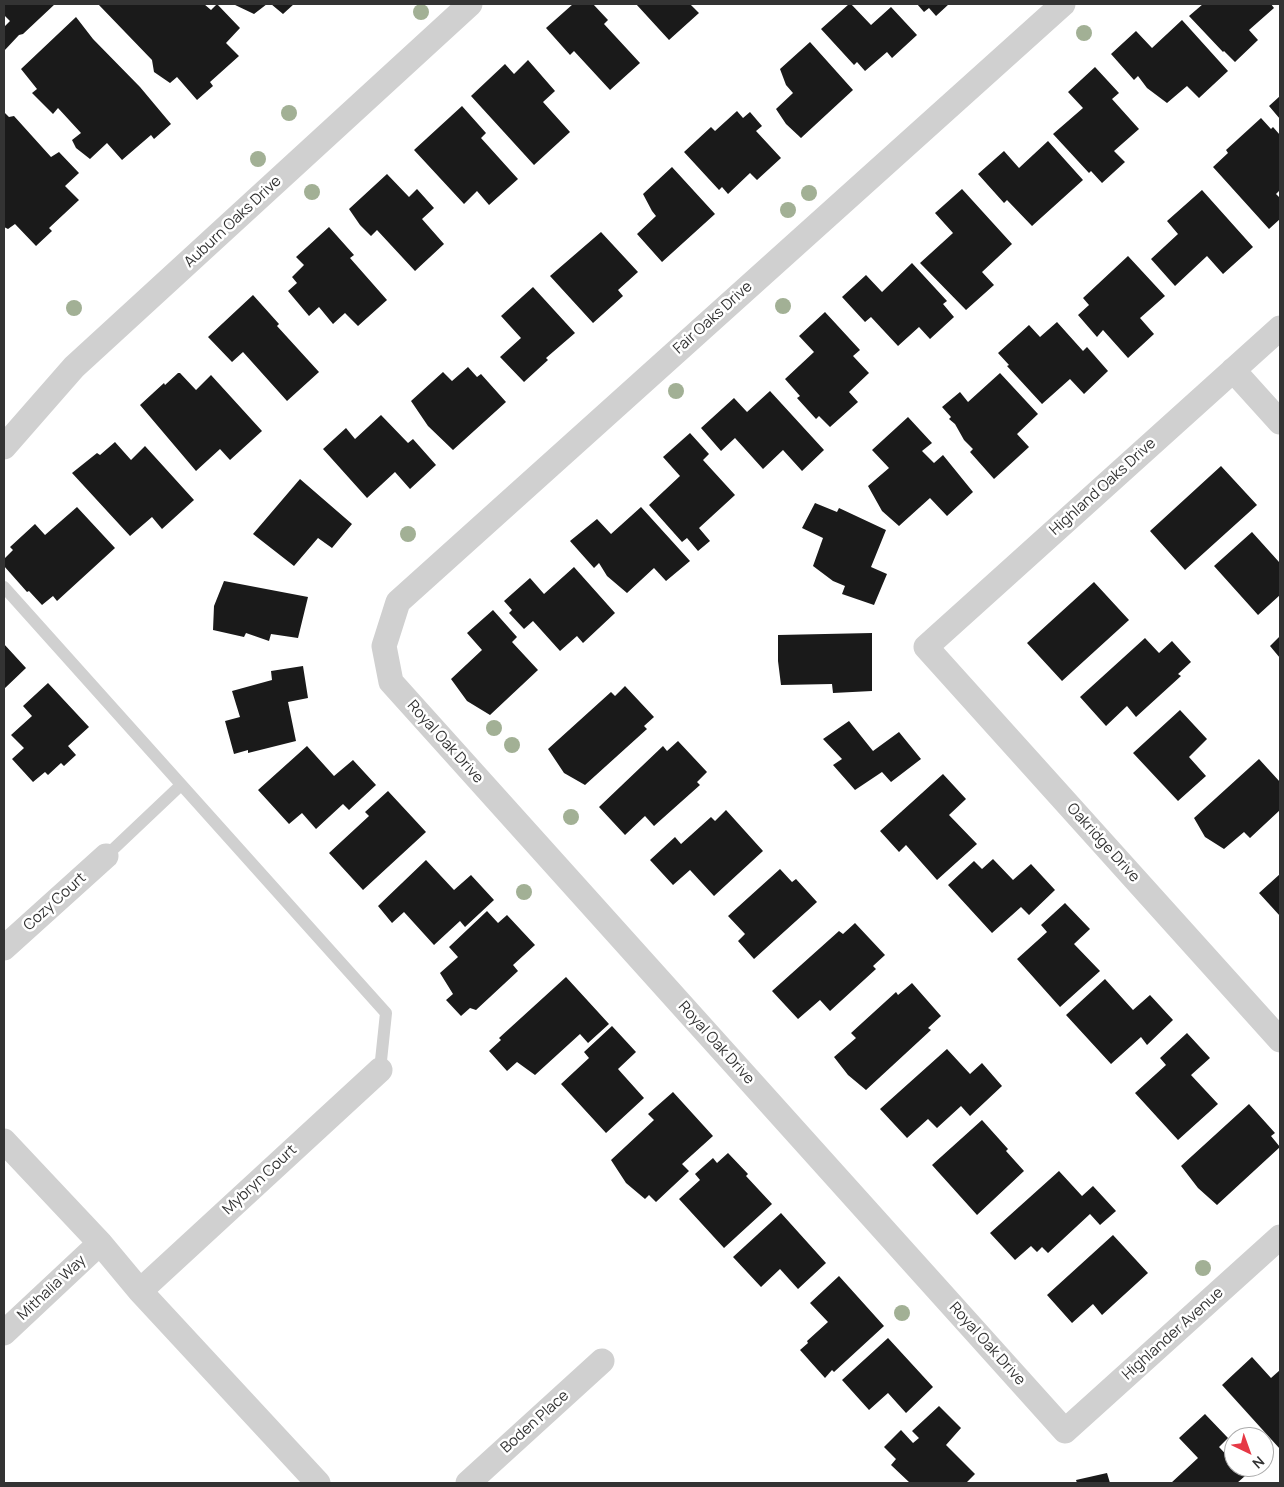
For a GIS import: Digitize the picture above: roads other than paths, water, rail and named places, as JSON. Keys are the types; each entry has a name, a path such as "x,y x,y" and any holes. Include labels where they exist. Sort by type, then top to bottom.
{"street":[{"name":"Auburn Oaks Drive","path":"4,447 74,367 470,4"},
{"name":"Fair Oaks Drive","path":"384,646 398,602 1063,4"},
{"name":"Highland Oaks Drive","path":"926,646 1280,328"},
{"path":"1233,370 1280,422"},
{"name":"Royal Oak Drive","path":"384,646 391,682 1065,1431"},
{"name":"Oakridge Drive","path":"926,646 1280,1040"},
{"name":"Cozy Court","path":"4,948 106,856"},
{"name":"Mybryn Court","path":"140,1291 380,1070"},
{"path":"4,1141 100,1243 140,1291 318,1483"},
{"name":"Highlander Avenue","path":"1065,1431 1280,1237"},
{"name":"Mithalia Way","path":"4,1333 100,1243"},
{"name":"Boden Place","path":"468,1483 602,1360"}],"lane":[{"path":"4,587 386,1013 380,1070"},
{"path":"106,856 181,785"}]}
